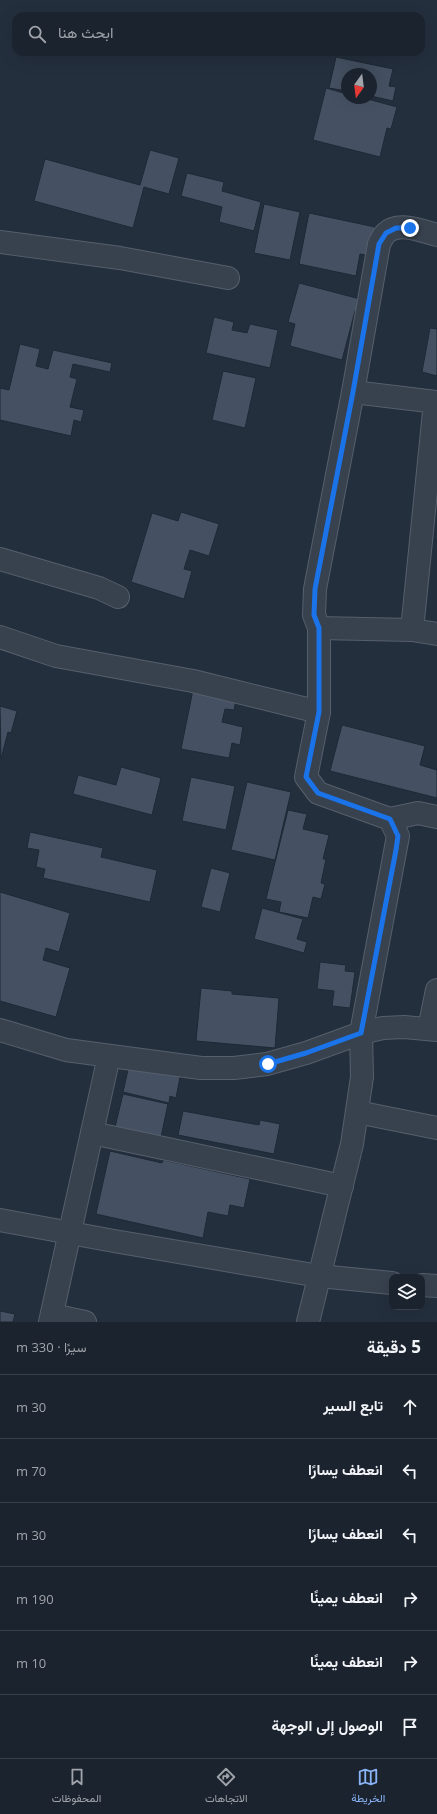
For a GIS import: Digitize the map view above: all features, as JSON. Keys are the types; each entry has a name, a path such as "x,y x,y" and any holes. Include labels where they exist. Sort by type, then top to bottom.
{"street":[{"path":"437,235 410,228 396,228 386,233 379,244 353,392 315,589 314,615 319,628 319,712 306,777 318,793 390,819 418,813 437,817"},
{"path":"0,242 120,258 228,278"},
{"path":"353,392 436,402 412,630"},
{"path":"0,559 99,588 118,598"},
{"path":"319,628 412,630 437,634"},
{"path":"0,637 56,656 193,680 319,712"},
{"path":"308,1322 352,1144 362,1077 361,1033 398,836 390,819"},
{"path":"0,1030 66,1050 201,1068 234,1068 268,1064 306,1053 361,1033 383,1028 404,1027 433,1029 437,990"},
{"path":"85,1322 51,1318 109,1056"},
{"path":"357,1112 437,1128"},
{"path":"92,1133 342,1186"},
{"path":"0,1220 319,1276 389,1282"},
{"path":"425,1285 437,1286"}],"building":[{"path":"336,57 393,69 389,86 396,87 393,101 377,97 377,68 341,68 341,90 329,88"},
{"path":"326,88 341,92 341,104 377,104 377,102 397,107 391,129 387,128 380,157 313,140"},
{"path":"150,150 179,158 169,194 144,187 133,228 34,201 45,159 140,185"},
{"path":"187,173 224,182 222,191 261,202 254,231 219,222 222,207 181,196"},
{"path":"264,204 300,212 290,260 254,253"},
{"path":"309,213 375,227 370,256 360,254 356,276 299,264"},
{"path":"299,283 360,299 355,311 342,360 290,346 295,324 288,322"},
{"path":"214,317 234,322 232,330 247,333 250,324 278,330 270,368 206,353"},
{"path":"430,328 437,329 437,376 422,372"},
{"path":"20,344 40,349 36,366 48,369 53,350 112,363 110,372 73,364 70,377 77,379 70,407 84,410 81,422 74,420 71,436 0,420 0,388 9,390"},
{"path":"223,371 256,378 245,428 212,420"},
{"path":"181,512 219,524 209,556 190,550 184,569 192,571 184,599 131,582 152,513 178,521"},
{"path":"194,685 237,694 234,710 225,709 222,722 243,727 240,745 232,743 229,758 181,749"},
{"path":"0,706 17,711 11,733 8,732 1,759"},
{"path":"342,725 425,746 420,765 437,770 437,798 330,771"},
{"path":"121,767 161,778 152,815 73,794 78,775 116,785"},
{"path":"191,777 235,786 226,830 182,821"},
{"path":"247,782 291,792 275,860 231,850"},
{"path":"288,810 307,814 303,829 329,835 323,859 326,859 321,883 325,884 321,899 313,897 308,918 279,912 281,902 266,899"},
{"path":"30,832 103,848 101,857 157,870 150,902 43,878 45,869 36,867 39,850 27,848"},
{"path":"211,868 230,873 220,912 201,907"},
{"path":"0,892 70,913 59,952 46,948 43,960 70,968 56,1017 0,1001"},
{"path":"262,908 303,919 297,939 307,942 304,953 254,939"},
{"path":"320,962 346,965 345,971 355,972 350,1008 332,1006 334,991 317,989"},
{"path":"201,988 232,991 232,994 279,998 275,1048 196,1041"},
{"path":"130,1061 181,1072 176,1098 170,1096 169,1103 123,1092"},
{"path":"123,1094 168,1104 161,1137 115,1127"},
{"path":"183,1111 259,1125 260,1120 280,1124 274,1154 178,1135"},
{"path":"110,1151 162,1163 163,1160 250,1179 244,1208 230,1205 228,1216 208,1212 203,1238 96,1214"},
{"path":"0,1311 15,1314 13,1322 0,1322"}],"route":[{"path":"268,1064 306,1053 361,1033 396,850 398,836 390,819 318,793 306,777 319,712 319,628 314,615 315,589 353,392 374,268 379,244 386,233 396,228 410,228"}]}
